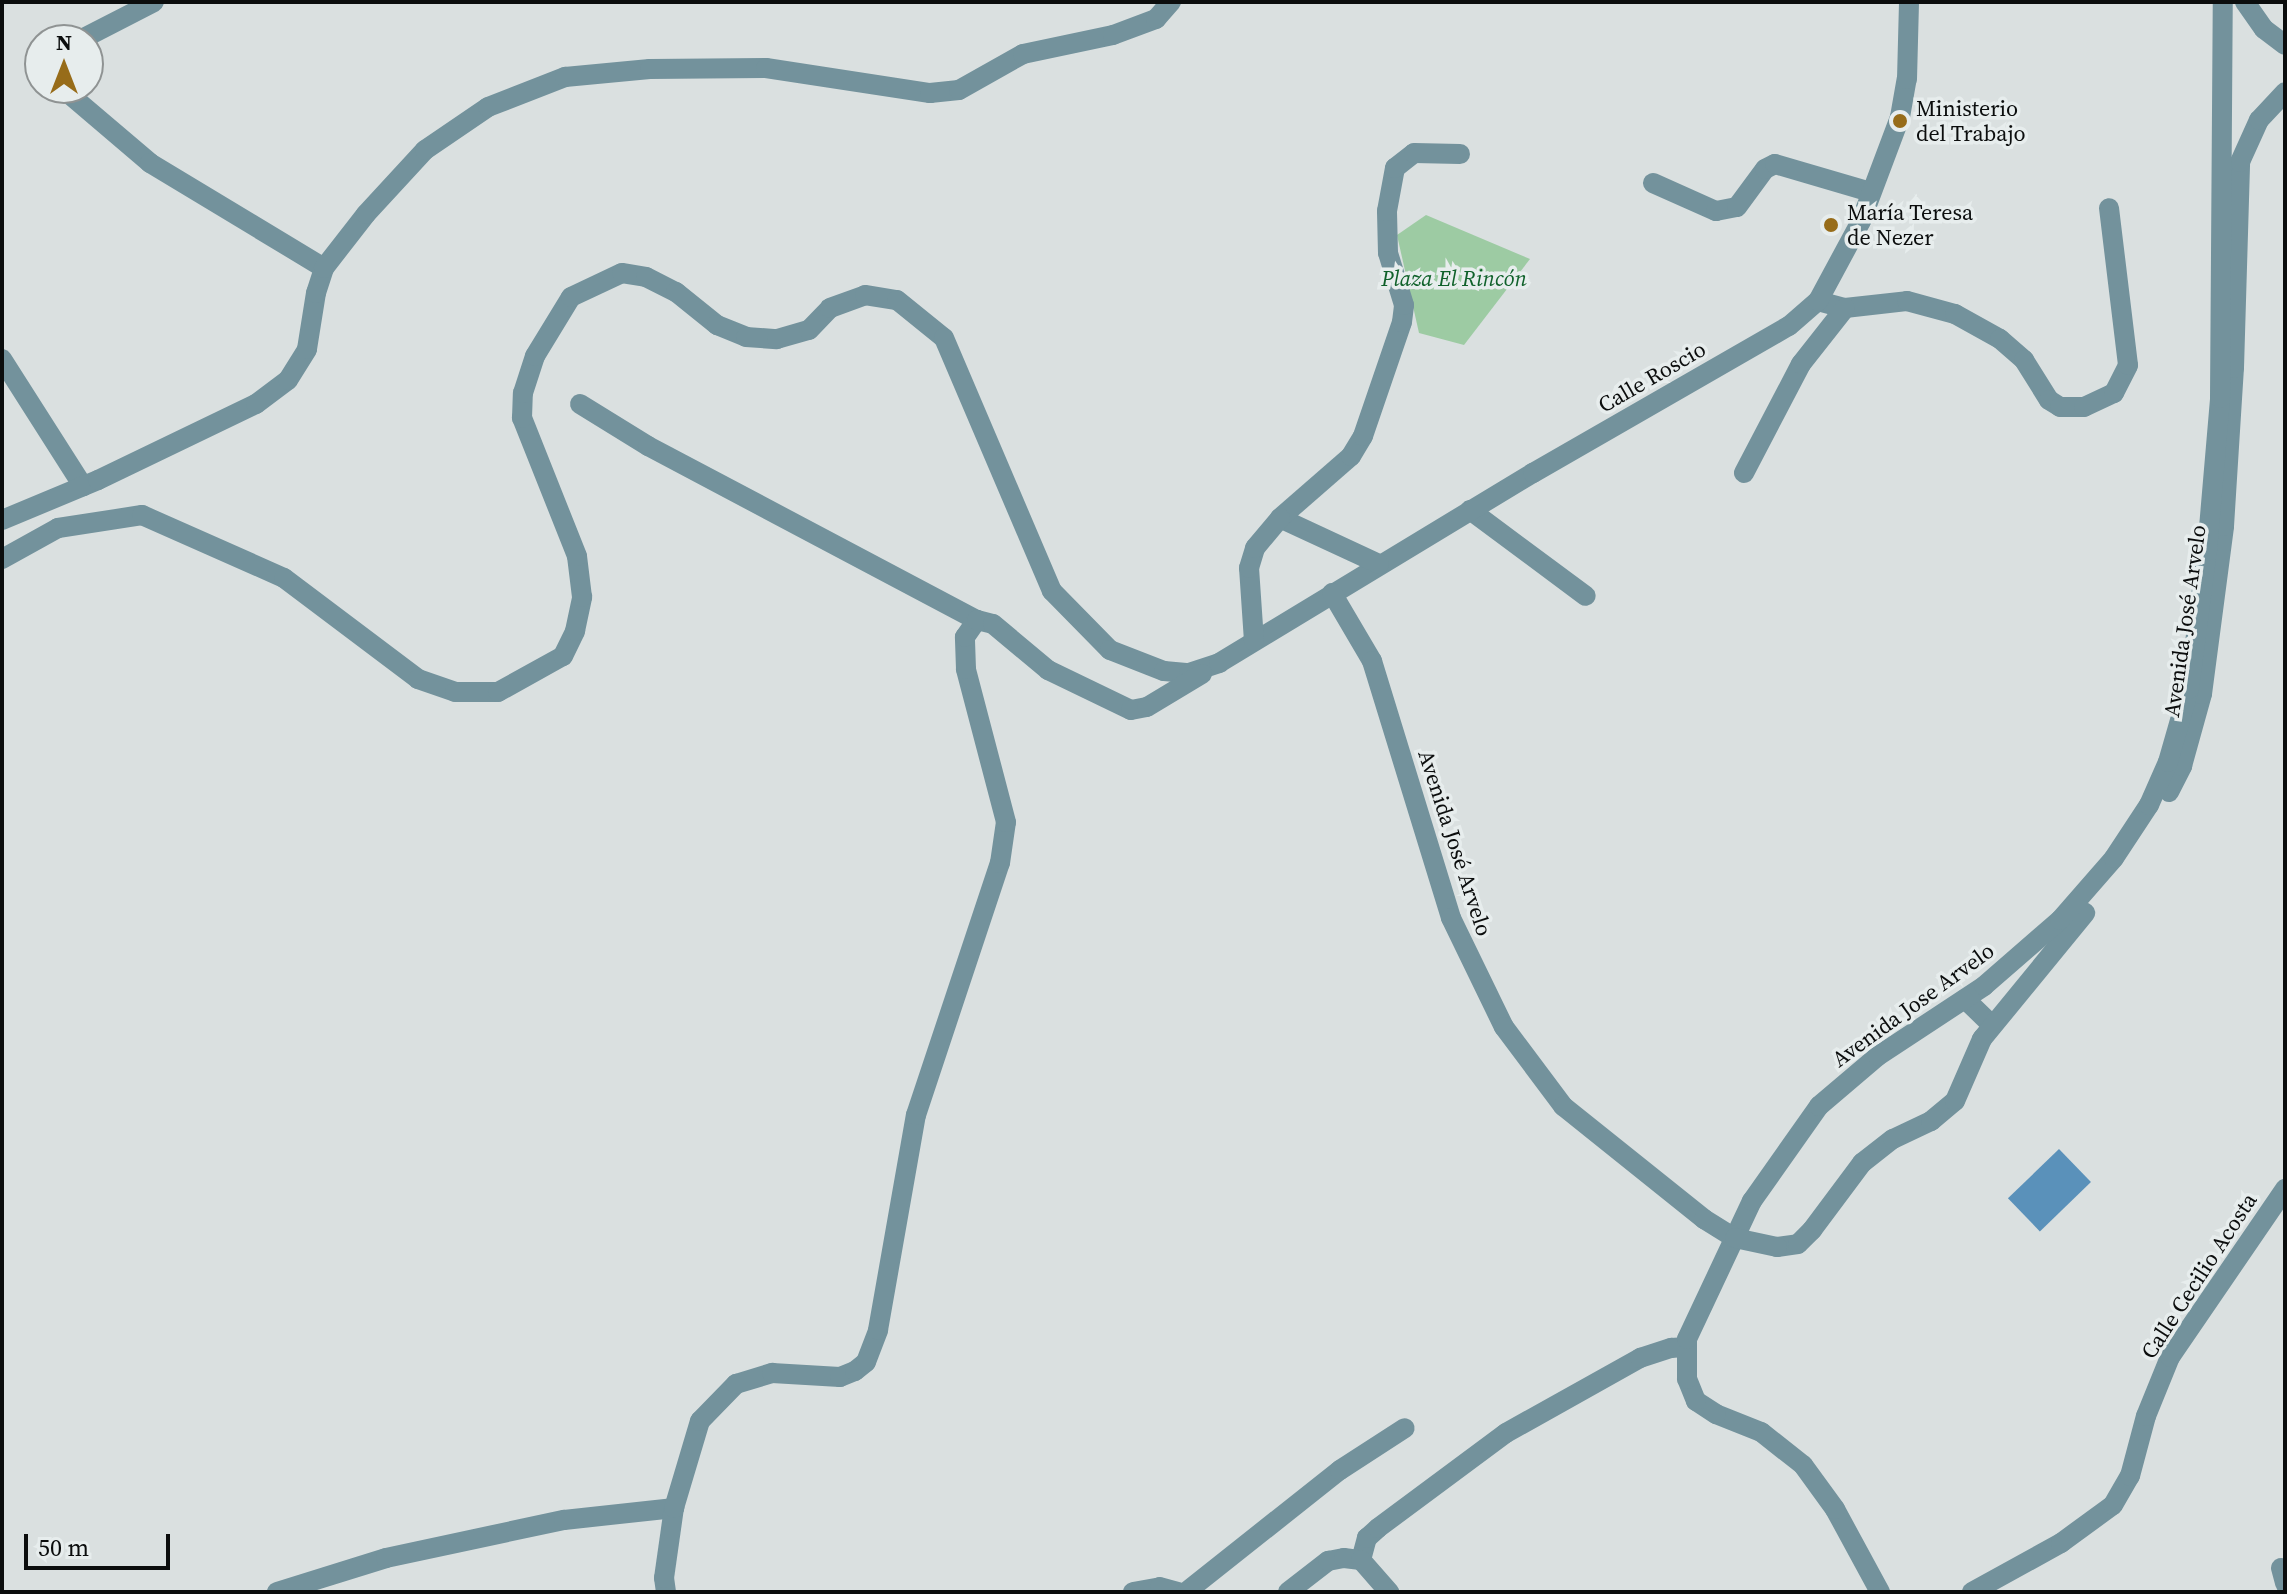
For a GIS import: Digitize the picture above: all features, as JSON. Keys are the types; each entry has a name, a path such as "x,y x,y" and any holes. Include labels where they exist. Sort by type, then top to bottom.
{"street":[{"path":"104,28 154,2"},
{"path":"2,520 83,486 256,404 288,380 307,349 316,293 324,268 366,214 425,150 488,107 565,77 650,69 766,68 930,93 959,90 1023,54 1113,35 1156,19 1171,2"},
{"name":"Calle Roscio","path":"977,620 993,624 1048,670 1131,710 1147,707 1379,564 1789,326 1818,301 1861,221 1900,117 1907,79 1909,2"},
{"name":"Avenida José Arvelo","path":"2090,886 2149,805 2168,762 2189,689 2207,551 2220,398 2223,2"},
{"path":"2245,2 2264,29 2285,45"},
{"name":"Avenida José Arvelo","path":"1332,593 1372,661 1451,918 1504,1027 1563,1106 1704,1219 1735,1238 1777,1247 1798,1244 1862,1163 1893,1139 1931,1121 1955,1101 1982,1039 2142,840 2182,766 2195,726 2208,662 2228,487 2240,162 2259,120 2285,92"},
{"path":"81,104 150,163 324,268"},
{"path":"1254,641 1249,568 1255,548 1280,518 1351,456 1363,436 1402,322 1404,305 1388,253 1387,211 1395,168 1414,153 1460,154"},
{"path":"1653,183 1716,211 1737,207 1765,169 1775,164 1871,192"},
{"path":"1818,301 1845,308 1907,301 1955,314 2000,339 2024,360 2049,400 2060,407 2084,407 2114,393 2128,365 2109,208"},
{"path":"2,559 58,528 142,515 284,578 418,679 455,692 498,692 563,656 575,631 582,597 577,556 522,418 523,393 535,356 571,297 622,273 646,277 676,292 717,325 746,337 777,339 809,330 830,308 865,295 897,300 944,338 1052,591 1110,650 1164,671 1189,673 1219,663"},
{"path":"1744,473 1801,364 1845,308"},
{"path":"2,359 83,486"},
{"path":"580,404 648,446 977,620 965,637 966,669 1006,822 1000,863 916,1115 878,1330 866,1362 840,1377 772,1373 736,1384 700,1421 674,1508 664,1578 666,1592"},
{"path":"1470,510 1586,596"},
{"path":"1280,518 1379,564"},
{"name":"Avenida Jose Arvelo","path":"1880,1592 1835,1509 1803,1465 1761,1432 1716,1414 1696,1401 1687,1379 1687,1347 1696,1317 1752,1201 1819,1106 1878,1056 1965,999 2036,942 2090,886"},
{"path":"1965,999 1992,1025"},
{"name":"Calle Cecilio Acosta","path":"1972,1592 2061,1543 2113,1505 2130,1476 2146,1416 2170,1357 2285,1189"},
{"path":"1361,1560 1367,1538 1378,1528 1506,1433 1640,1358 1671,1348 1687,1347"},
{"path":"1186,1592 1340,1470 1405,1428"},
{"path":"277,1592 386,1558 430,1548 564,1520 674,1508"},
{"path":"1288,1592 1328,1561 1361,1560"},
{"path":"1361,1560 1389,1592"},
{"path":"1133,1592 1160,1587 1178,1592"}],"green space":[{"name":"Plaza El Rincón","path":"1426,215 1530,259 1464,345 1419,333 1397,235"}],"water":[{"path":"2059,1149 2091,1182 2040,1231 2008,1198"}],"place":[{"name":"Ministerio del Trabajo","path":"1900,121"},
{"name":"María Teresa de Nezer","path":"1831,225"}]}
